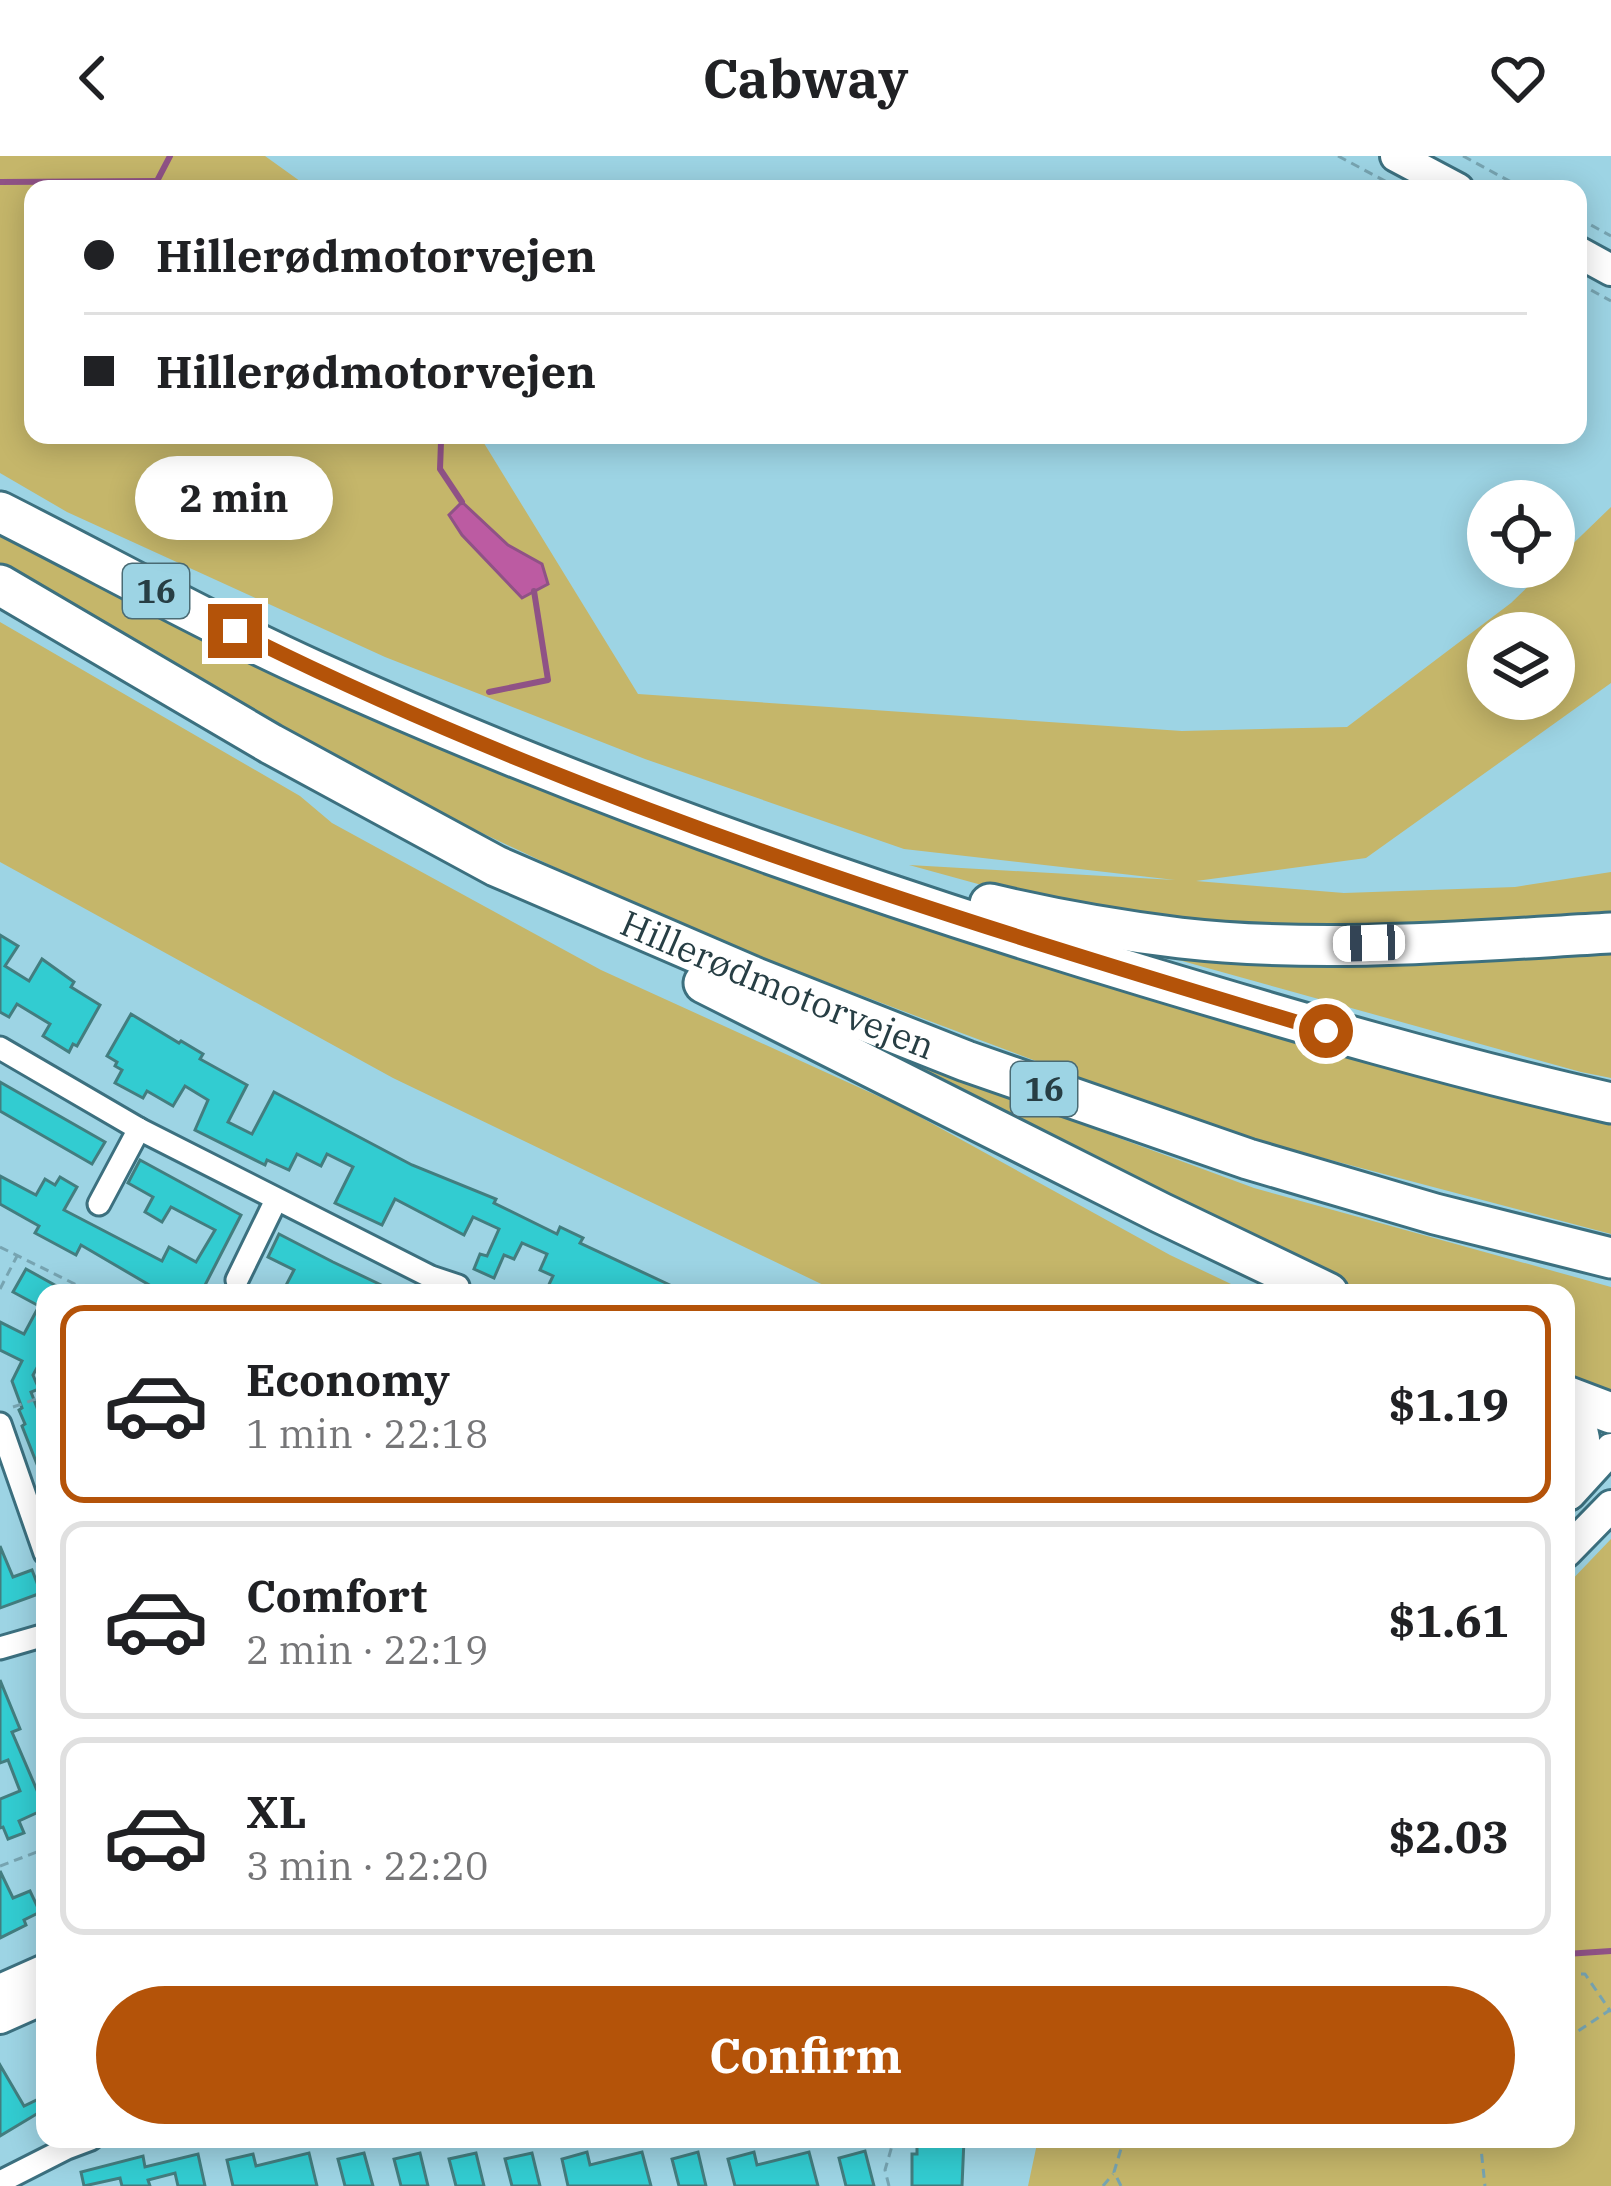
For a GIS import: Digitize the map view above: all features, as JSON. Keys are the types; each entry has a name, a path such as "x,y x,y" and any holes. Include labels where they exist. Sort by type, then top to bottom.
{"highway":[{"name":"16","path":"0,512 313,670 544,769 766,854 1017,938 1326,1031 1611,1103"},
{"name":"Hillerødmotorvejen","path":"0,585 271,745 496,866 834,1011 1248,1159 1435,1214 1611,1258"},
{"path":"766,854 1062,922 1184,938 1327,945 1611,933"},
{"path":"496,866 592,928 1309,1284"},
{"path":"1575,1399 1611,1413"},
{"path":"1575,1426 1582,1450 1575,1469"}],"street":[{"path":"1396,156 1441,180"},
{"path":"0,1048 423,1284"},
{"path":"99,1204 139,1129"},
{"path":"237,1280 276,1200"},
{"path":"0,1424 36,1527"},
{"path":"1575,1485 1611,1449"},
{"path":"1575,1543 1611,1506"},
{"path":"0,1648 36,1638"},
{"path":"0,1990 36,1974"},
{"path":"0,2018 36,2002"},
{"path":"0,2182 67,2148"}],"path":[{"path":"1338,156 1383,180"},
{"path":"1462,156 1507,180"},
{"path":"0,1247 76,1284"},
{"path":"0,1289 18,1254"},
{"path":"0,1412 36,1399"},
{"path":"0,1866 36,1852"},
{"path":"1575,1974 1585,1974 1611,2010 1575,2032"},
{"path":"890,2186 885,2170 891,2148"},
{"path":"1103,2186 1114,2172 1121,2148"},
{"path":"1481,2148 1485,2186"},
{"path":"1114,2172 1121,2186"}],"shaded area":[{"path":"0,156 265,156 298,180 24,180 24,444 485,444 638,694 1182,731 1347,727 1467,636 1467,720 1559,720 1366,858 1196,881 1344,893 1515,887 1611,872 1611,917 1312,929 1065,908 909,865 1175,880 904,849 645,759 385,657 67,512 0,473"},
{"path":"462,502 508,545 542,564 548,584 522,598 449,515"},
{"path":"1611,507 1611,683 1575,709 1575,612 1499,612 1526,588 1575,588 1575,542"},
{"path":"0,528 382,717 1611,1122 1611,1234 1224,1132 688,930 308,751 0,576"},
{"path":"0,622 300,796 332,823 601,970 902,1107 1231,1284 821,1284 393,1078 0,862"},
{"path":"1114,942 1611,943 1611,1078 1581,1072"},
{"path":"851,1039 1254,1188 1611,1287 1611,1400 1575,1388 1575,1284 1320,1284"},
{"path":"1611,1539 1611,2186 1028,2186 1036,2148 1575,2148 1575,1577"}],"building":[{"path":"0,935 18,946 5,966 29,981 42,959 74,982 71,987 100,1005 69,1052 43,1036 50,1024 17,1004 9,1017 0,1012"},
{"path":"131,1014 247,1085 228,1122 252,1134 274,1092 412,1165 496,1199 494,1203 557,1234 560,1227 583,1238 580,1243 668,1284 549,1284 553,1276 540,1270 547,1254 522,1243 514,1259 504,1255 494,1278 474,1269 480,1254 487,1256 499,1229 473,1217 464,1235 395,1199 382,1225 335,1203 353,1167 327,1154 321,1166 297,1154 289,1170 267,1160 265,1165 195,1130 208,1100 185,1086 173,1106 147,1091 143,1098 115,1083 122,1070 107,1056"},
{"path":"0,1082 105,1142 92,1164 0,1111"},
{"path":"140,1160 241,1215 206,1284 148,1284 81,1245 76,1255 35,1233 39,1226 0,1204 0,1176 36,1195 45,1179 55,1185 60,1177 77,1187 64,1210 162,1261 169,1247 196,1262 215,1230 171,1207 162,1222 145,1212 153,1197 128,1183"},
{"path":"279,1234 379,1284 287,1284 294,1270 268,1257"},
{"path":"26,1269 53,1284 36,1284 36,1304 13,1292"},
{"path":"36,1312 36,1390 31,1392 36,1405 36,1462 12,1381 22,1361 0,1350 0,1322 24,1334"},
{"path":"0,1546 13,1577 32,1570 36,1595 0,1608"},
{"path":"0,1680 20,1729 12,1732 36,1788 36,1813 19,1821 24,1833 8,1839 0,1828 0,1799 20,1791 8,1760 0,1763"},
{"path":"0,1871 13,1898 30,1891 36,1914 24,1920 26,1925 0,1938"},
{"path":"0,2065 24,2106 36,2100 36,2114 0,2136"},
{"path":"917,2148 964,2148 962,2186 912,2186 912,2154 917,2154"},
{"path":"865,2151 874,2186 846,2186 839,2158"},
{"path":"587,2152 590,2165 642,2152 651,2186 568,2186 562,2159"},
{"path":"698,2152 706,2186 679,2186 672,2159"},
{"path":"754,2152 757,2165 809,2152 818,2186 735,2186 728,2159"},
{"path":"309,2153 317,2186 233,2186 227,2160 253,2154 256,2166"},
{"path":"364,2153 373,2186 345,2186 338,2159"},
{"path":"420,2153 428,2186 401,2186 394,2159"},
{"path":"476,2153 484,2186 456,2186 449,2159"},
{"path":"532,2153 540,2186 512,2186 505,2159"},
{"path":"198,2154 205,2186 178,2186 175,2173 148,2180 150,2186 122,2186 120,2178 84,2186 81,2172 143,2156 145,2167"}],"waterway":[{"path":"158,180 170,156"},
{"path":"0,182 24,182"},
{"path":"441,444 440,469 462,502"},
{"path":"489,692 548,680 534,591"},
{"path":"1575,1953 1611,1951"}],"route":[{"path":"235,631 313,670 544,769 766,854 1017,938 1326,1031"}]}
